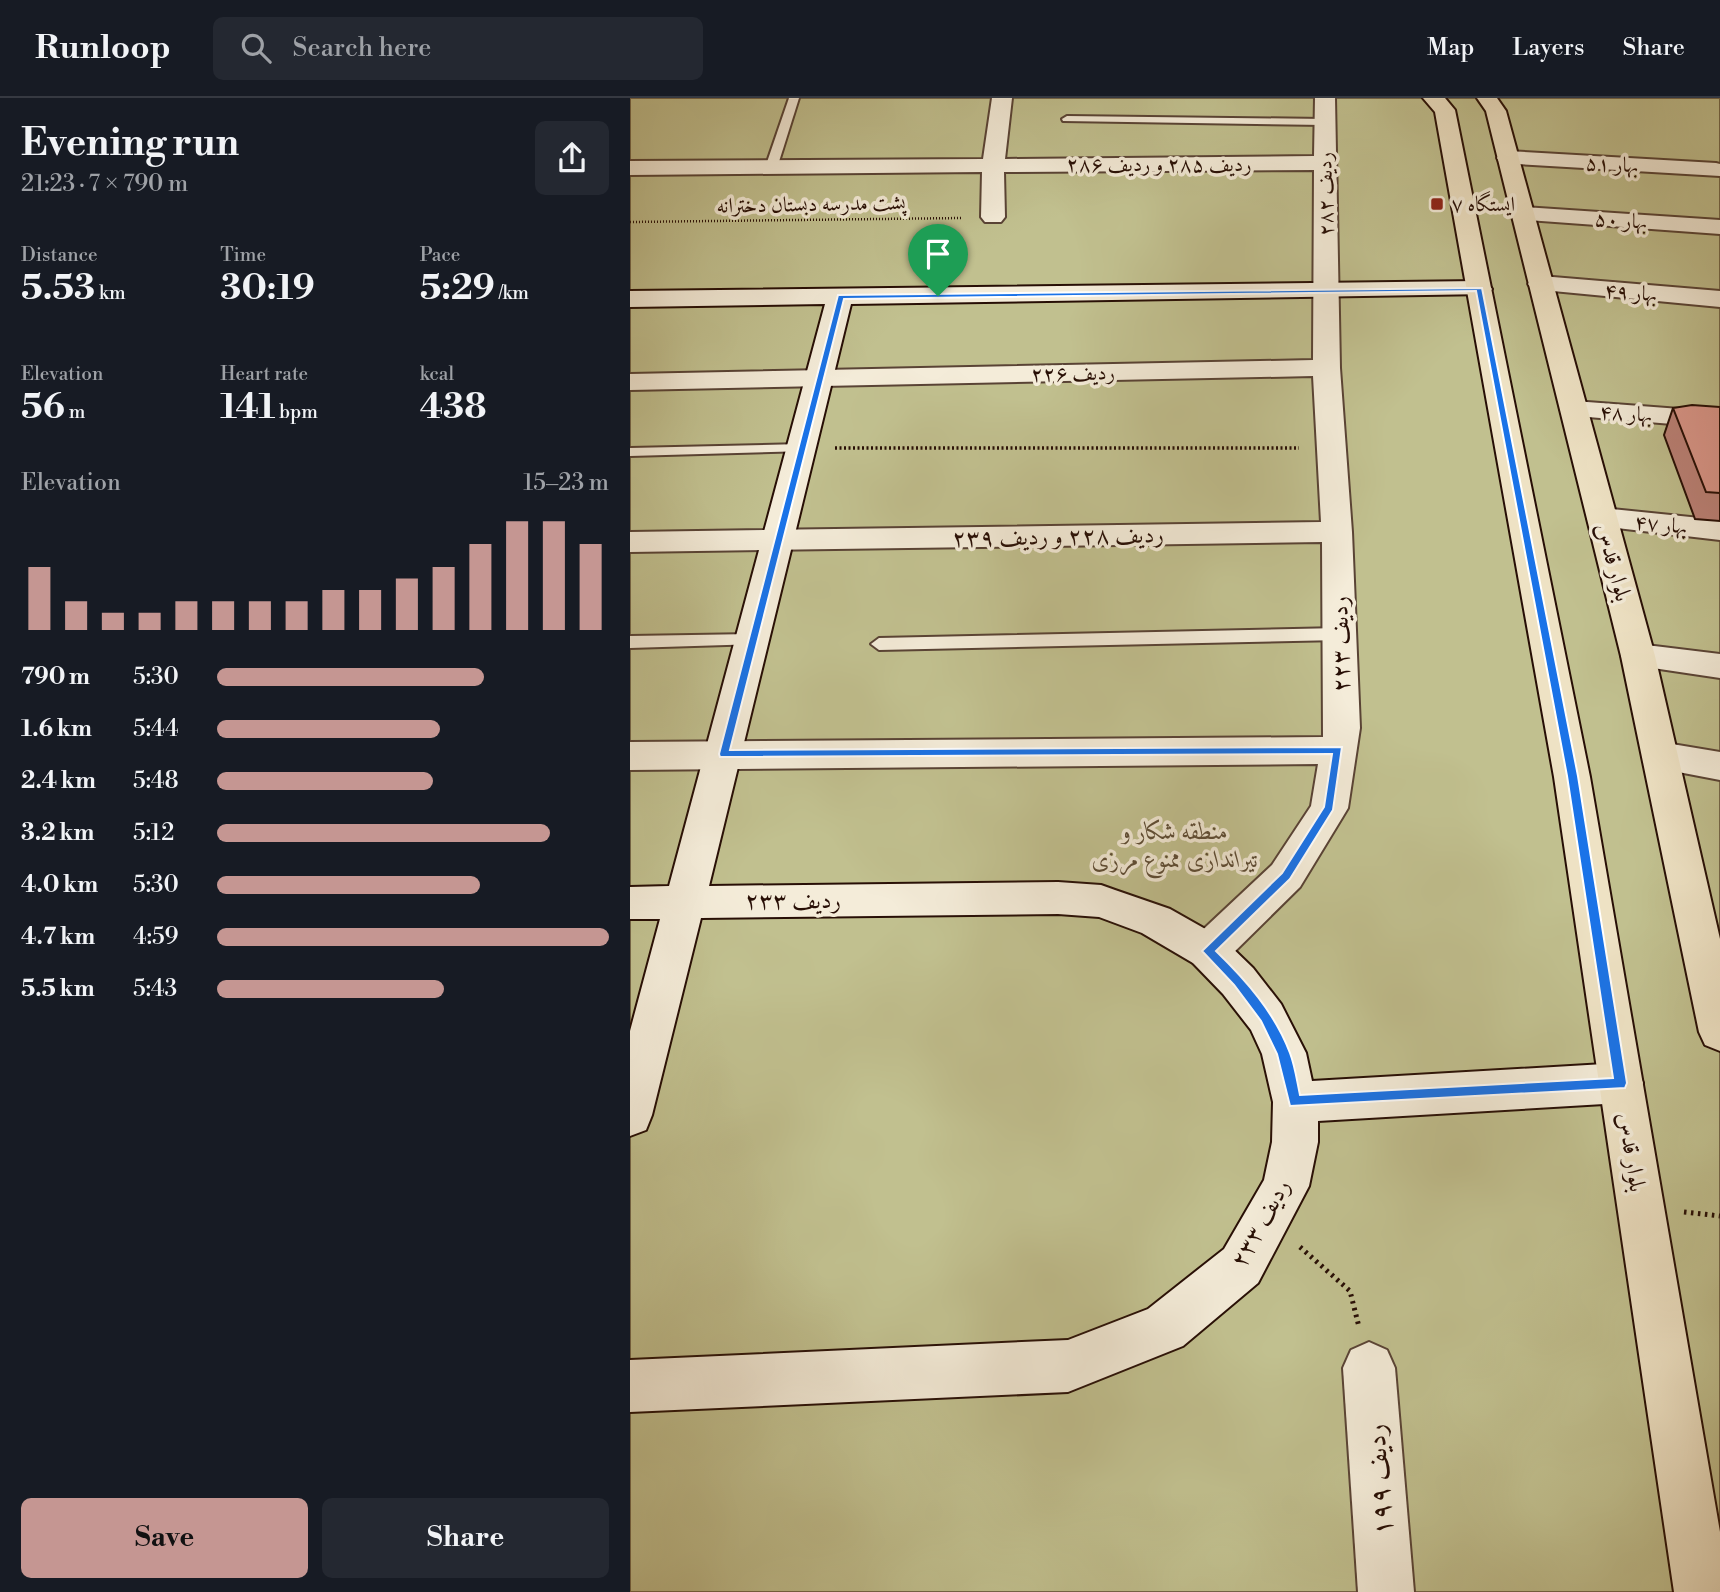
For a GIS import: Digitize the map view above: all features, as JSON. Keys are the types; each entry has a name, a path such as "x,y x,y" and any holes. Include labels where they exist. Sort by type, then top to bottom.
{"main road":[{"name":"بلوار قدس","path":"1433,98 1445,110 1572,776 1702,1592"},
{"name":"بلوار قدس","path":"1487,98 1496,111 1638,656 1714,979 1720,1031"}],"street":[{"path":"993,217 993,164 1002,98"},
{"name":"ردیف ۲۸۲","path":"1325,98 1327,291"},
{"name":"بهار ۵۱","path":"1508,158 1716,170"},
{"name":"ردیف ۲۸۵ و ردیف ۲۸۶","path":"630,168 1325,163"},
{"name":"بهار ۵۰","path":"1523,214 1720,227"},
{"name":"بهار ۴۹","path":"1541,284 1720,299"},
{"path":"630,299 1479,289"},
{"name":"ردیف ۲۲۳","path":"1208,951 1286,876 1329,807 1342,728 1337,532 1326,368 1327,291"},
{"path":"630,1115 840,297"},
{"name":"ردیف ۲۲۶","path":"630,382 1326,368"},
{"name":"بهار ۴۸","path":"1574,409 1720,421"},
{"name":"بهار ۴۷","path":"1602,518 1720,530"},
{"name":"ردیف ۲۲۸ و ردیف ۲۳۹","path":"630,542 1337,532"},
{"path":"1638,656 1720,666"},
{"path":"630,756 1338,750"},
{"path":"1660,756 1720,766"},
{"name":"ردیف ۲۳۳","path":"630,903 1058,898 1101,901 1156,921 1208,951 1238,981 1266,1017 1284,1053 1295,1102 1295,1142 1286,1186 1241,1266 1165,1328 1068,1366 630,1386"},
{"path":"1295,1102 1621,1083"},
{"name":"ردیف ۱۹۹","path":"1369,1368 1386,1592"}],"lane":[{"path":"771,167 794,98"},
{"path":"1068,119 1325,122"},
{"path":"630,452 802,448"},
{"path":"879,644 1340,634"},
{"path":"630,642 753,640"}],"path":[{"name":"پشت مدرسه دبستان دخترانه","path":"630,222 993,217"},
{"path":"802,448 1331,448"},
{"path":"1268,1218 1350,1291 1369,1368"}],"green space":[{"name":"منطقه شکار و تیراندازی ممنوع مرزی","path":"630,98 1720,98 1720,1592 630,1592"}],"building":[{"path":"1692,405 1720,407 1720,493 1706,492 1673,408"}],"place":[{"name":"ایستگاه ۷","path":"1437,204"}],"route":[{"path":"1479,289 1572,776 1621,1083 1295,1102 1284,1053 1266,1017 1238,981 1208,951 1286,876 1329,807 1338,750 724,754 840,297 938,296 1479,289"}]}
